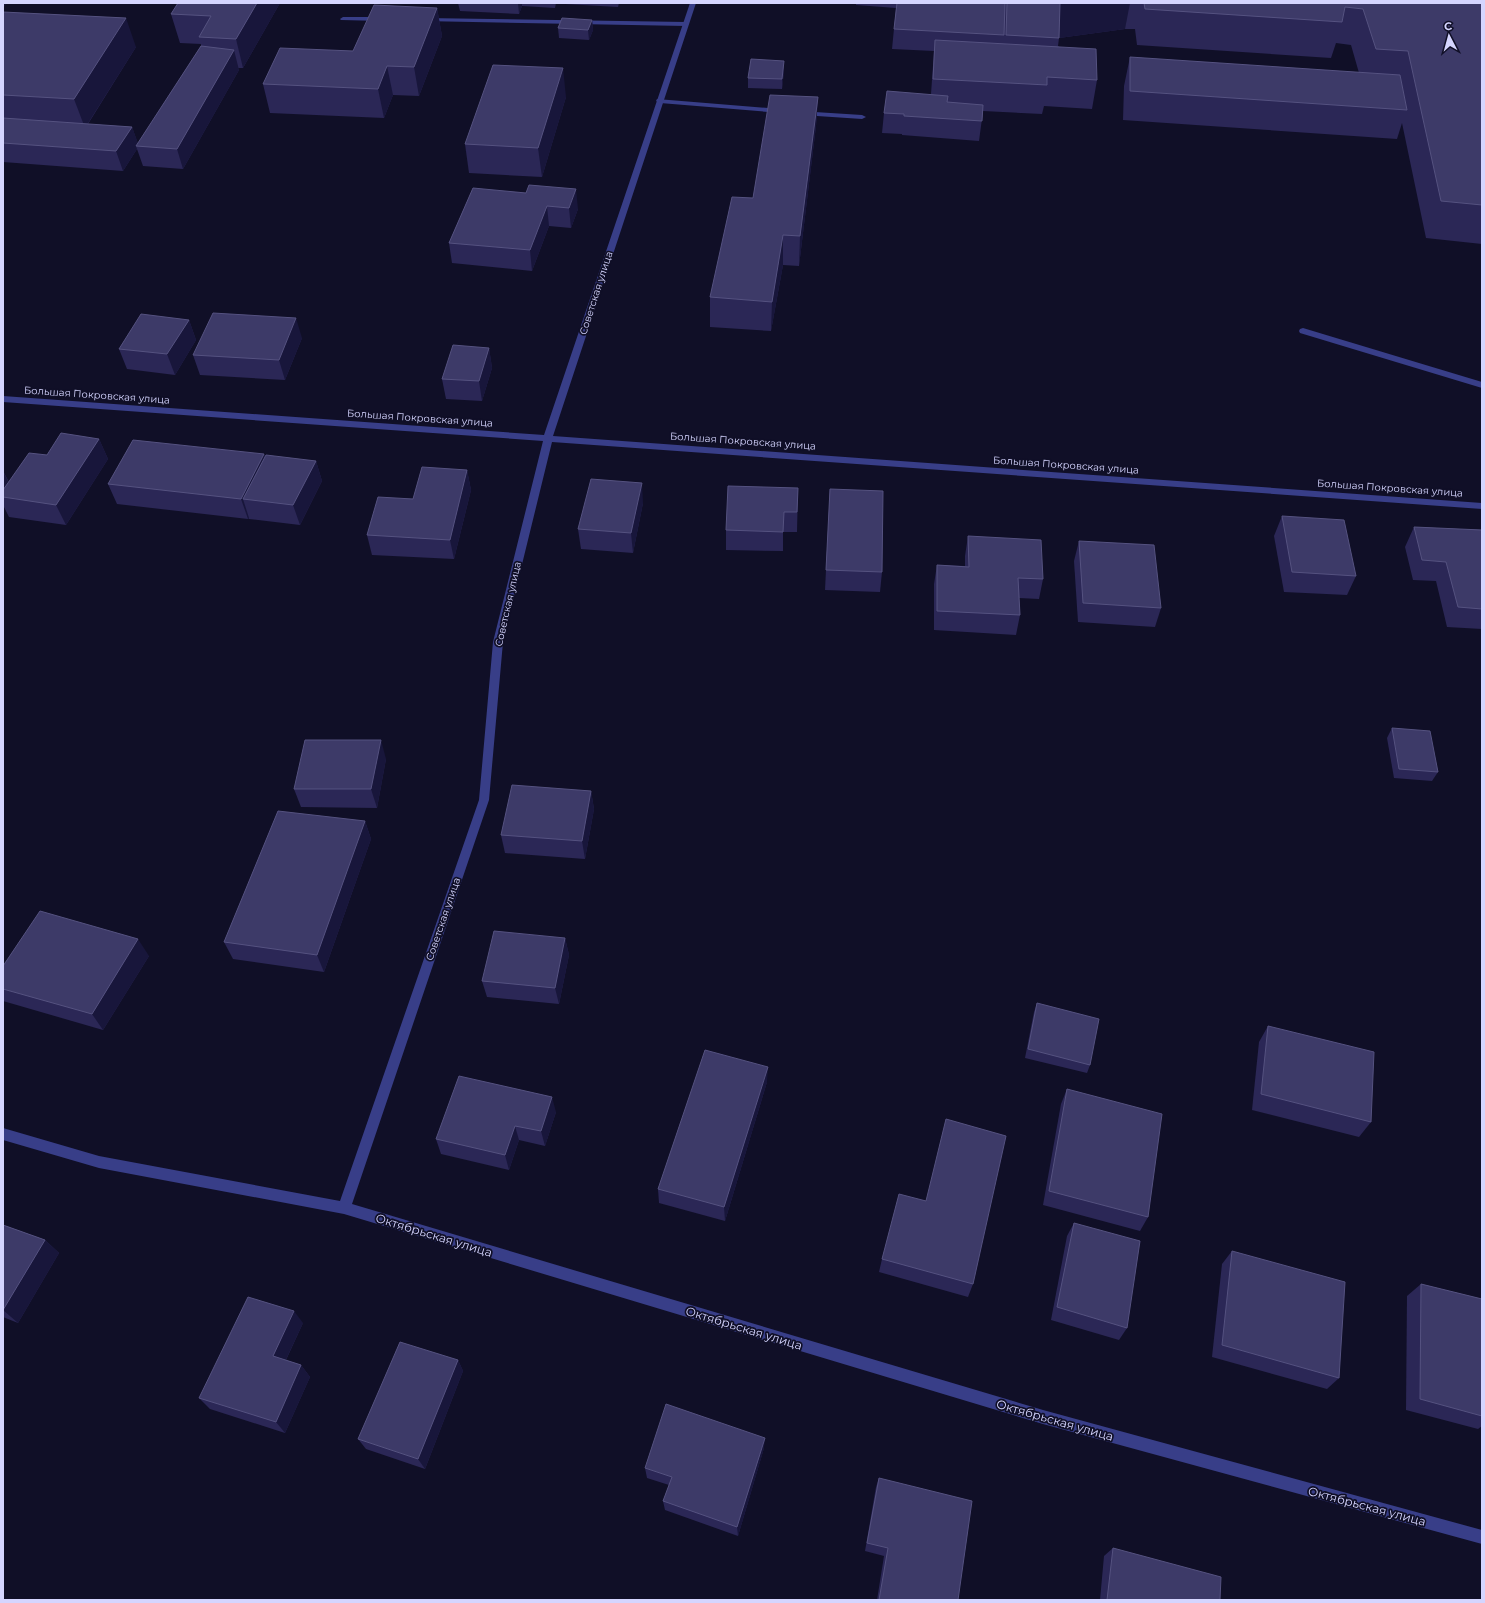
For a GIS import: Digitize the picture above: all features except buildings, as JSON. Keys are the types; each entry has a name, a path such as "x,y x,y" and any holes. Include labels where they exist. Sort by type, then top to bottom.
{"street":[{"name":"Советская улица","path":"344,1208 484,800 498,642 548,438 693,3"},
{"path":"343,19 391,19"},
{"path":"415,20 686,24"},
{"path":"660,101 862,117"},
{"path":"1303,331 1482,385"},
{"name":"Большая Покровская улица","path":"3,399 1482,506"},
{"name":"Октябрьская улица","path":"3,1134 99,1162 344,1208 1044,1417 1482,1537"}]}
